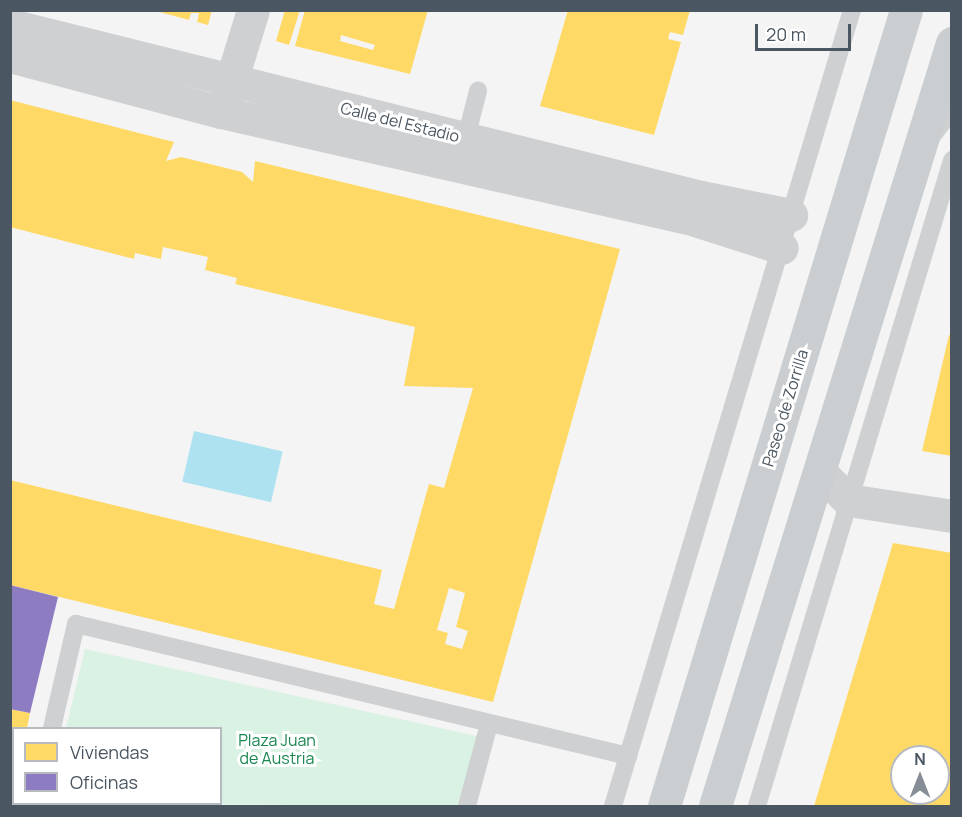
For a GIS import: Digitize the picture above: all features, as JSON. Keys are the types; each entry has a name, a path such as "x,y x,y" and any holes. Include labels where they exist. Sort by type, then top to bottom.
{"main road":[{"name":"Paseo de Zorrilla","path":"664,807 906,10"},
{"path":"715,807 821,473 951,43"}],"street":[{"path":"221,112 253,10"},
{"name":"Calle del Estadio","path":"10,25 466,138 791,215"},
{"name":"Calle del Estadio","path":"10,56 221,112 695,220 782,248"},
{"path":"821,473 848,500 951,516"}],"lane":[{"path":"613,807 852,10"},
{"path":"466,138 478,91"},
{"path":"918,154 951,110"},
{"path":"757,807 951,160"},
{"path":"52,727 76,624 628,756"},
{"path":"467,807 489,724"}],"green space":[{"name":"Plaza Juan de Austria","path":"85,649 481,737 461,806 222,805 222,727 66,727"}],"water":[{"path":"194,431 283,451 271,502 182,482"}],"building: Viviendas":[{"path":"212,10 208,25 197,22 199,13 191,13 189,20 156,11"},
{"path":"285,10 300,10 289,45 276,41"},
{"path":"305,10 428,10 410,74 295,46","holes":["341,35 375,45 373,50 340,41"]},
{"path":"568,10 690,10 683,35 670,32 668,39 681,42 654,135 540,106"},
{"path":"10,100 174,142 166,161 181,157 242,172 253,182 255,161 620,249 493,702 10,585 10,480 382,570 374,604 394,609 429,484 444,488 473,388 404,386 415,327 235,284 237,278 205,270 208,257 163,247 161,259 135,253 134,259 10,227","holes":["449,588 465,593 456,627 468,631 462,649 445,644 448,633 437,630"]},
{"path":"949,335 952,336 952,456 922,451"},
{"path":"893,543 952,553 952,806 814,806"},
{"path":"10,709 30,713 27,727 12,727 11,790"}],"building: Oficinas":[{"path":"10,585 58,597 30,713 10,709"}]}
